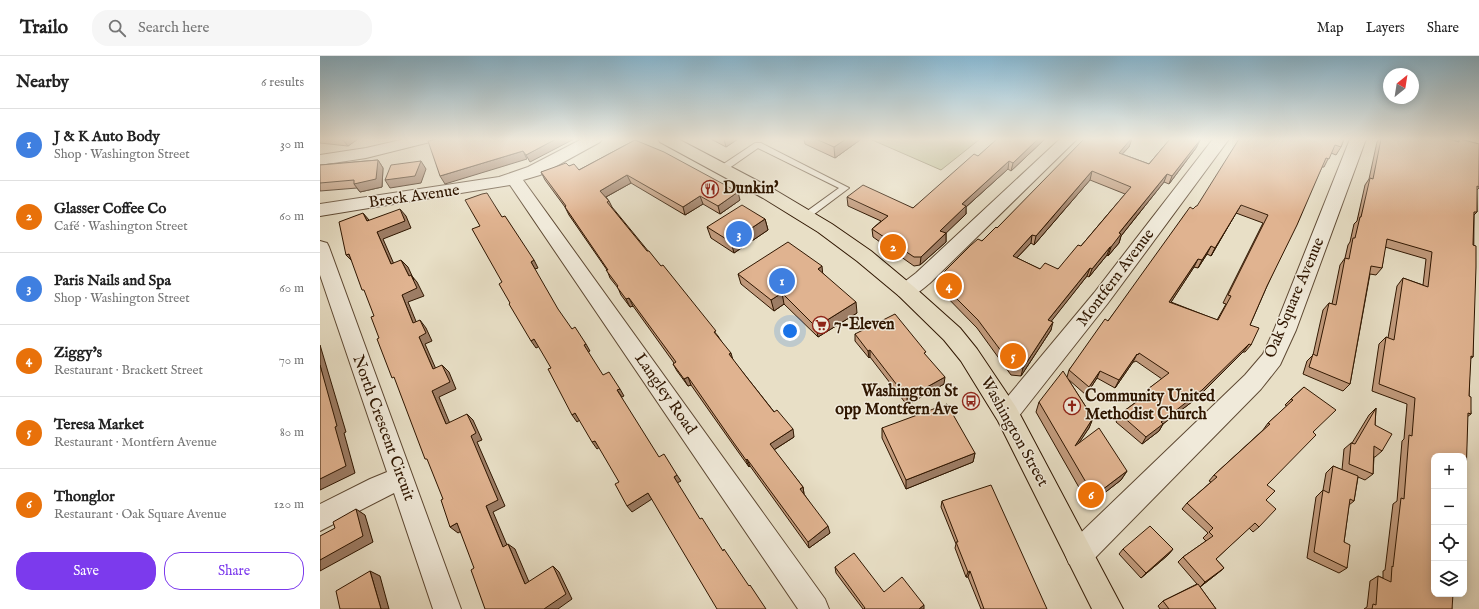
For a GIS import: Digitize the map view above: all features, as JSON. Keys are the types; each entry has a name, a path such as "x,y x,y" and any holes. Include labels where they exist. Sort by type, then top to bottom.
{"main road":[{"name":"Washington Street","path":"714,165 806,216 864,256 938,319 965,350 1007,414 1108,609"}],"street":[{"name":"Breck Avenue","path":"320,210 479,187 514,179 544,165"},
{"path":"906,291 929,273 1042,165"},
{"name":"Montfern Avenue","path":"1007,414 1101,298 1202,165"},
{"name":"Oak Square Avenue","path":"1079,554 1215,421 1253,382 1272,359 1348,165"},
{"name":"Langley Road","path":"514,179 815,609"},
{"name":"North Crescent Circuit","path":"320,247 447,609"},
{"path":"320,518 379,487 402,478"}],"lane":[{"path":"722,169 728,165"},
{"path":"798,165 845,188 806,216"}],"green space":[{"path":"929,165 948,165 941,170"}],"building":[{"path":"320,165 377,165 376,179 354,184 354,180 320,183"},
{"path":"391,165 419,165 415,176 385,180"},
{"path":"436,165 477,165 440,176"},
{"path":"561,165 575,165 579,170 589,165 688,165 738,192 718,206 700,196 683,207 627,175 600,191 609,201 607,202 647,251 649,251 661,266 663,265 716,331 714,332 731,353 729,354 774,412 777,410 793,429 770,444 803,487 800,489 828,526 808,542 747,459 746,460 688,377 684,379 673,364 676,362 629,298 626,299 617,287 618,286 606,270 608,270 565,207 566,206 541,172"},
{"path":"962,165 1005,165 962,204 966,206 940,231 946,233 921,257 914,257 872,229 888,216 847,197 863,185 913,208"},
{"path":"1059,165 1181,165 1172,176 1167,174 1119,233 1121,234 1111,247 1092,269 1090,268 1048,320 1053,322 1023,368 1013,367 978,320 937,279 971,245 978,239 982,241 996,227 997,228","holes":["1092,171 1131,187 1081,246 1078,245 1058,269 1045,263 1040,269 1013,256 1032,235 1036,236"]},
{"path":"1223,165 1323,165 1297,225 1267,286 1250,325 1259,328 1251,345 1249,344 1202,390 1161,422 1163,424 1146,437 1120,414 1150,392 1148,389 1169,373 1139,353 1119,380 1100,371 1089,387 1069,370 1105,319 1108,321 1190,207 1193,209","holes":["1241,205 1268,215 1228,295 1231,296 1218,320 1169,302 1198,259 1202,260 1211,246 1215,248"]},
{"path":"1376,165 1479,165 1477,212 1474,212 1473,245 1476,246 1476,267 1473,357 1471,356 1469,396 1471,397 1471,414 1468,413 1467,453 1431,453 1431,597 1453,597 1452,609 1372,609 1373,604 1376,605 1378,576 1391,582 1401,498 1404,499 1409,435 1412,436 1415,398 1379,384 1386,337 1394,340 1403,278 1428,287 1432,252 1387,239 1382,268 1371,266 1350,384 1309,367 1313,354 1317,356 1329,303 1336,305 1345,258 1349,259 1353,238 1355,238 1361,217 1370,178 1373,179"},
{"path":"487,193 502,217 505,216 534,260 531,262 558,309 572,329 575,327 586,344 584,345 603,375 609,372 620,389 617,390 659,457 664,454 677,475 674,477 700,519 702,518 723,551 724,549 766,609 717,609 648,493 627,506 615,484 619,482 595,441 592,442 575,413 572,415 548,369 551,368 534,339 531,341 509,304 510,303 499,284 502,282 472,229 480,226 465,200"},
{"path":"742,205 765,219 731,242 707,227"},
{"path":"400,209 405,221 377,232 391,264 401,260 409,276 411,275 417,288 402,295 413,323 420,320 426,333 419,337 433,369 442,365 450,382 432,391 446,424 467,414 476,433 471,436 498,500 486,506 503,547 508,544 525,584 553,566 566,594 544,609 485,609 471,570 474,568 457,523 450,527 441,500 443,499 427,459 425,459 394,377 392,378 377,339 379,338 371,317 374,316 364,290 362,290 349,254 346,255 339,222 363,213 367,221"},
{"path":"788,242 822,266 818,269 856,302 816,327 782,293 771,300 738,274"},
{"path":"895,314 926,352 924,353 945,377 907,398 870,350 868,351 855,334"},
{"path":"320,365 337,426 335,427 346,466 320,479"},
{"path":"1063,371 1093,418 1075,446 1099,428 1127,471 1094,496 1039,402"},
{"path":"1304,387 1336,410 1313,432 1316,435 1267,485 1275,491 1266,500 1276,509 1259,527 1255,523 1216,559 1224,568 1205,582 1183,557 1213,536 1209,532 1213,528 1187,503 1217,477 1214,475 1270,424 1268,423 1293,400 1291,399"},
{"path":"947,404 975,453 906,480 882,428"},
{"path":"1376,408 1375,425 1392,434 1382,451 1374,446 1373,474 1349,464 1351,443 1355,444"},
{"path":"1333,466 1358,476 1354,501 1350,499 1344,542 1350,545 1347,568 1314,552 1323,490 1329,493"},
{"path":"991,485 1047,609 984,609 970,571 968,572 956,542 958,542 942,501"},
{"path":"356,509 363,536 320,560 320,536 335,528 333,522"},
{"path":"1150,526 1173,549 1146,573 1123,549"},
{"path":"854,553 884,592 902,577 924,605 919,609 864,609 865,608 835,567"},
{"path":"370,571 381,609 340,609 336,591"},
{"path":"1198,584 1216,609 1169,609 1163,601"}],"place":[{"name":"Dunkin'","path":"710,189"},
{"name":"Paris Nails and Spa","path":"739,234"},
{"name":"Glasser Coffee Co","path":"893,247"},
{"name":"J & K Auto Body","path":"782,281"},
{"name":"Ziggy's","path":"949,286"},
{"name":"7-Eleven","path":"821,325"},
{"name":"Teresa Market","path":"1013,356"},
{"name":"Washington St opp Montfern Ave","path":"971,401"},
{"name":"Community United Methodist Church","path":"1072,406"},
{"name":"Thonglor","path":"1091,495"}]}
